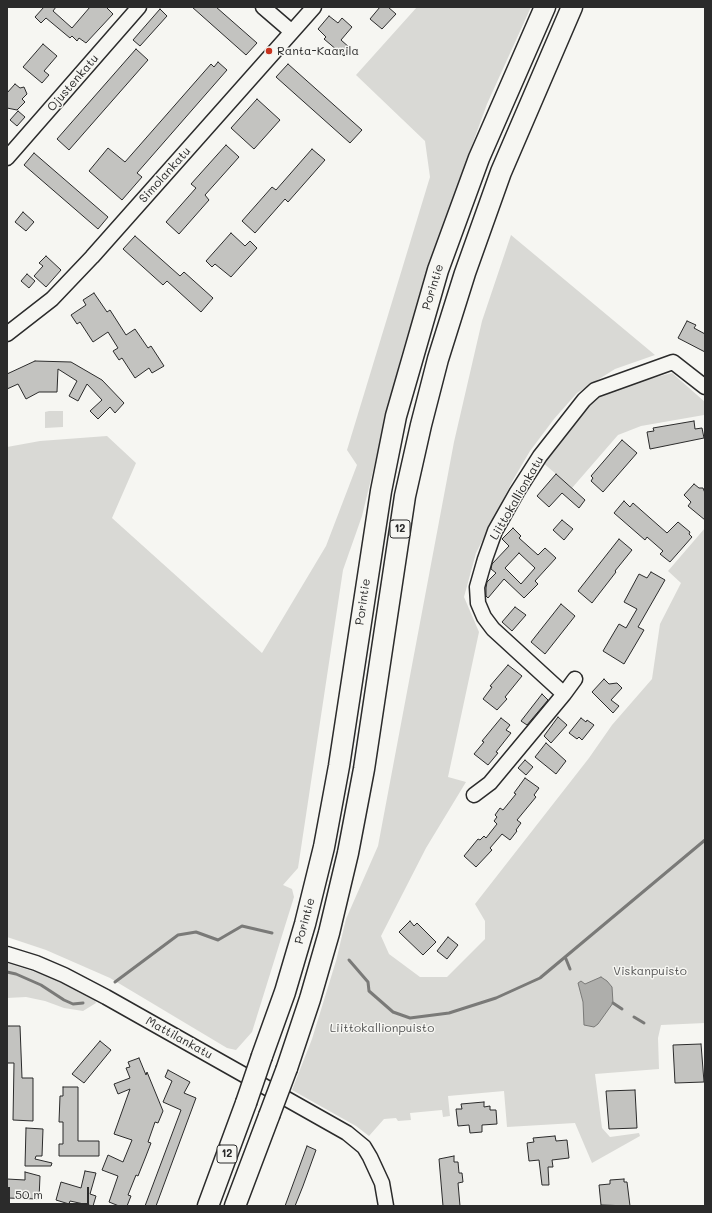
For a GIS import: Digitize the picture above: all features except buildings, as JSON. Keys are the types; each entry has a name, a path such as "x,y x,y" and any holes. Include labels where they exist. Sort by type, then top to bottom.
{"highway":[{"name":"Porintie","path":"208,1206 286,992 324,848 339,766 381,491 396,416 410,366 438,270 477,166 545,7"},
{"name":"Porintie","path":"235,1206 287,1068 312,992 329,933 348,853 364,769 406,496 421,425 438,359 465,273 501,172 572,7"}],"street":[{"name":"Ojustenkatu","path":"7,158 139,7"},
{"path":"263,7 292,32"},
{"name":"Simolankatu","path":"7,334 52,299 235,97 314,7"},
{"name":"Liittokallionkatu","path":"564,694 505,640 484,617 478,603 477,587 495,532 518,490 540,456 584,400 595,390 608,384 673,362 705,387"},
{"path":"474,795 490,784 575,679"},
{"name":"Mattilankatu","path":"7,954 36,963 64,975 106,997 347,1133 364,1147 370,1157 382,1183 386,1206"}],"green space":[{"path":"417,7 531,7 487,104 440,233 401,356 362,516 343,570 298,868 283,885 292,889 294,897 252,1032 236,1050 227,1048 110,978 46,950 7,937 7,447 40,441 107,436 136,463 112,518 262,653 326,546 357,465 347,450 430,177 425,141 356,75"},
{"path":"511,235 655,355 615,369 577,393 554,419 530,451 513,480 476,553 464,597 479,632 448,777 466,782 426,848 381,936 389,954 420,977 447,977 485,939 485,921 475,904 589,758 612,725 652,679 660,624 681,583 668,571 705,528 705,1023 661,1025 658,1038 659,1069 595,1074 602,1128 610,1137 639,1133 640,1136 592,1163 575,1123 507,1127 504,1091 448,1096 450,1116 443,1117 442,1110 410,1113 411,1120 398,1121 396,1118 384,1119 369,1136 356,1126 292,1090 312,1039 336,961 346,919 378,846 454,442 482,321"},
{"path":"672,373 705,402 704,415 641,426 618,435 572,488 541,461 591,400 610,389"},
{"path":"63,411 63,427 45,428 45,412"},
{"path":"7,963 63,981 95,1000 96,1003 83,1011 64,1008 45,1001 26,997 7,998"}],"shaded area":[{"path":"601,977 612,987 613,1003 598,1024 594,1027 584,1025 583,1002 578,983 581,981 585,984"}],"waterway":[{"path":"349,960 368,982 369,991 393,1012 410,1018 449,1013 496,998 540,978 705,840"},
{"path":"115,982 178,935 196,932 218,940 242,926 272,933"},
{"path":"566,959 570,969"},
{"path":"7,972 16,974 41,985 73,1004 83,1003"},
{"path":"613,1003 622,1009"},
{"path":"634,1017 644,1023"}],"place":[{"name":"Ranta-Kaarila","path":"269,51"}],"park label":[{"name":"Viskanpuisto","path":"650,971"},
{"name":"Liittokallionpuisto","path":"382,1028"}]}
